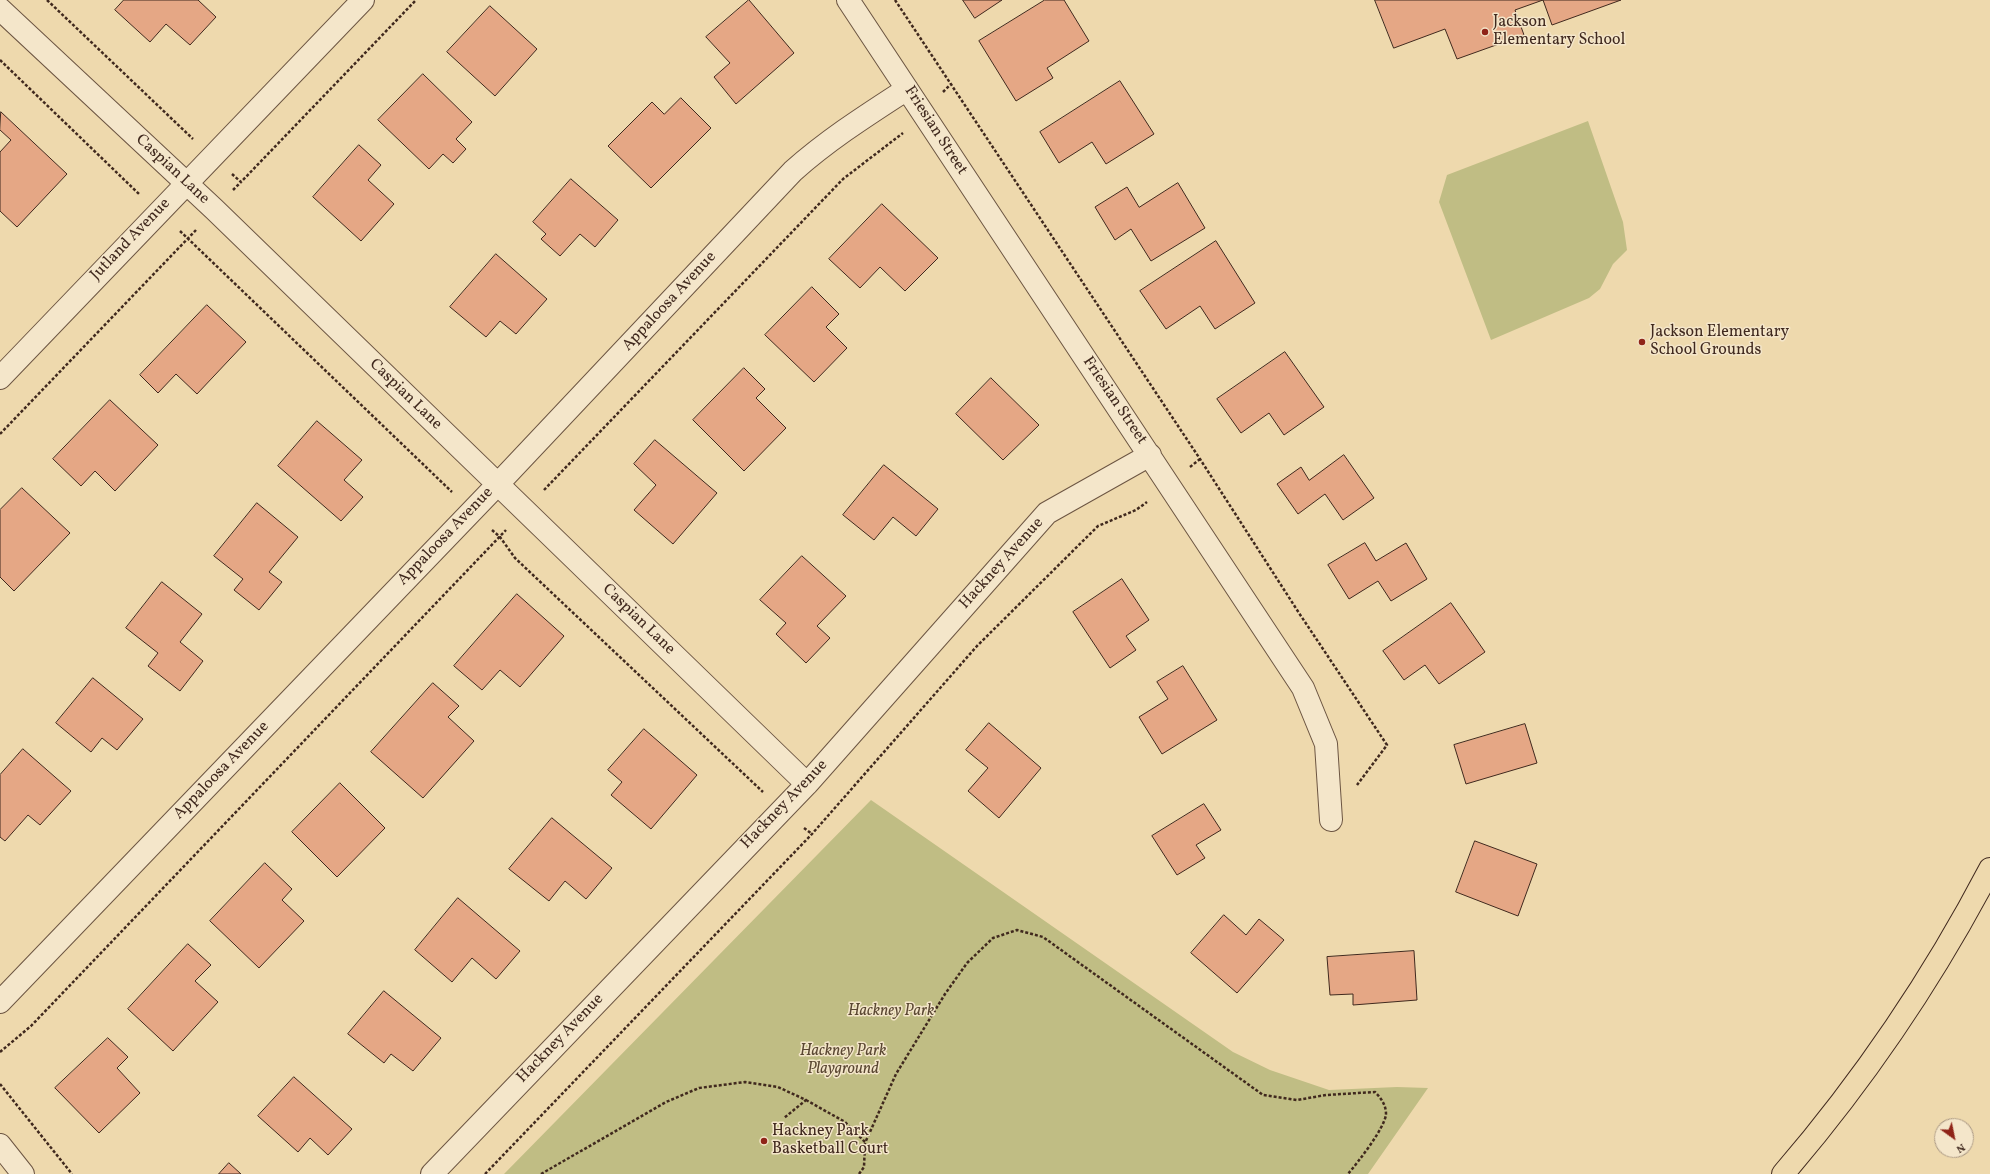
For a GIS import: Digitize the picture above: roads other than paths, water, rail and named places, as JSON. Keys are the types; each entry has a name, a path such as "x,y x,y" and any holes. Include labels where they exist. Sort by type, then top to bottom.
{"highway":[{"path":"1784,1174 1873,1060 1928,977 1990,869"}],"street":[{"name":"Jutland Avenue","path":"0,378 363,0"},
{"name":"Friesian Street","path":"848,0 1170,484 1303,688 1326,744 1331,820"},
{"name":"Caspian Lane","path":"0,9 214,209 807,784"},
{"name":"Appaloosa Avenue","path":"0,1002 497,485 794,171 820,147 908,89"},
{"name":"Hackney Avenue","path":"432,1174 781,809 807,784 1048,513 1150,455"},
{"path":"0,1145 23,1174"}],"place":[{"name":"Jackson Elementary School","path":"1485,32"},
{"name":"Jackson Elementary School Grounds","path":"1642,342"},
{"name":"Hackney Park Basketball Court","path":"764,1141"}],"park label":[{"name":"Hackney Park","path":"891,1012"},
{"name":"Hackney Park Playground","path":"843,1061"}]}
